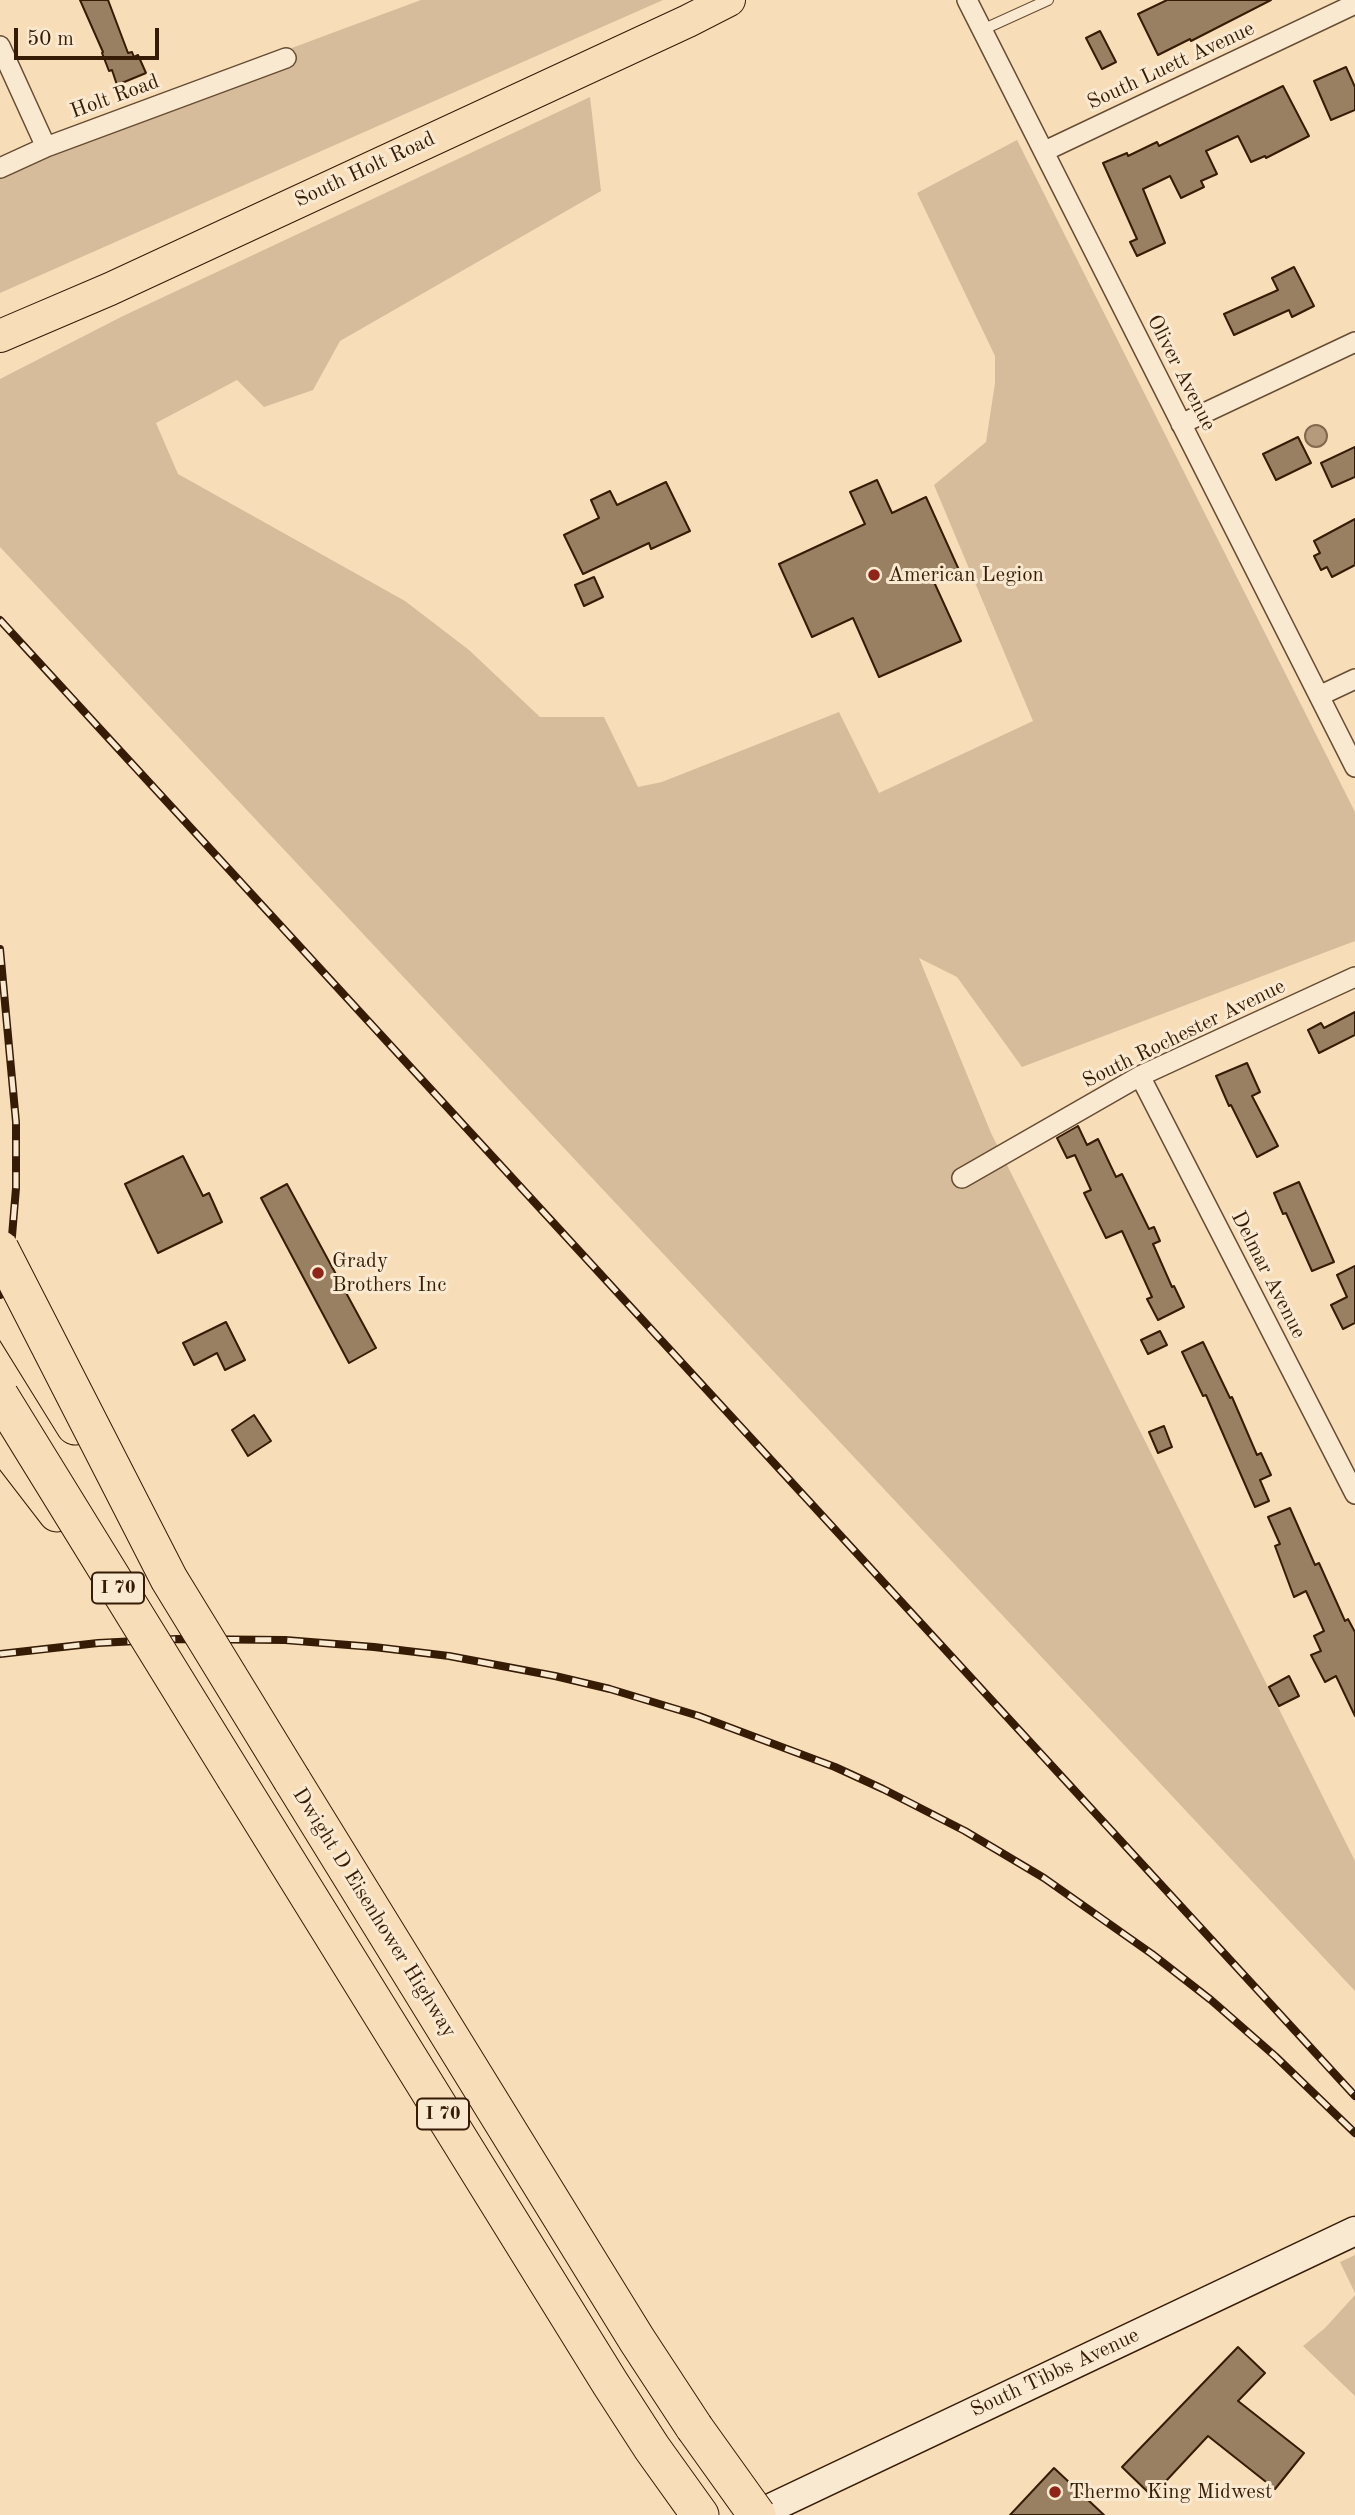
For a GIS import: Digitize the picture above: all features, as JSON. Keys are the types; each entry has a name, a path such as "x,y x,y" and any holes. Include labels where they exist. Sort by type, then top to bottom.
{"highway":[{"path":"0,1249 169,1579"},
{"name":"Dwight D Eisenhower Highway","path":"0,1305 637,2340 694,2427 757,2515"},
{"name":"I 70","path":"0,1396 652,2448 700,2515"},
{"path":"0,1439 137,1618"}],"main road":[{"name":"South Holt Road","path":"0,337 135,277 729,0"},
{"name":"South Tibbs Avenue","path":"757,2515 1355,2231"}],"street":[{"name":"Oliver Avenue","path":"967,0 1355,767"},
{"name":"South Luett Avenue","path":"1045,151 1355,4"},
{"path":"0,46 46,147"},
{"name":"Holt Road","path":"0,168 46,147 286,58"},
{"path":"1181,424 1355,342"},
{"path":"1319,696 1355,679"},
{"name":"South Rochester Avenue","path":"962,1178 1140,1076 1355,978"},
{"name":"Delmar Avenue","path":"1140,1076 1355,1494"}],"lane":[{"path":"982,30 1048,0"}],"shaded area":[{"path":"421,0 663,0 0,293 0,163 52,137"},
{"path":"590,97 601,191 340,341 313,390 264,407 237,380 156,423 178,474 405,601 469,650 540,717 604,717 638,787 662,782 839,712 879,793 1033,721 934,485 986,442 995,383 995,356 917,193 1017,140 1355,812 1355,941 1022,1067 957,977 919,958 991,1133 1355,1861 1355,1991 0,547 0,379 123,316"},
{"path":"1316,425 1324,428 1327,436 1324,444 1316,447 1308,444 1305,436 1308,428"},
{"path":"1355,2255 1355,2293 1340,2262"},
{"path":"1355,2295 1355,2396 1303,2346 1325,2328"}],"building":[{"path":"80,0 108,0 128,53 132,52 134,57 138,55 146,73 117,85"},
{"path":"1167,0 1271,0 1158,55 1138,14"},
{"path":"1100,31 1116,62 1102,69 1086,38"},
{"path":"1346,67 1355,87 1355,110 1331,120 1314,81"},
{"path":"1283,86 1309,136 1266,158 1265,156 1251,162 1238,136 1206,151 1217,174 1201,181 1204,187 1181,198 1170,176 1143,189 1165,243 1137,256 1130,242 1137,239 1103,163 1127,153 1128,156 1157,142 1159,146"},
{"path":"1294,267 1314,306 1292,317 1289,310 1234,335 1224,314 1278,290 1272,278"},
{"path":"1298,437 1311,463 1276,480 1263,454"},
{"path":"1355,447 1355,477 1332,487 1321,463"},
{"path":"877,480 892,513 926,497 959,570 934,582 961,641 879,677 853,618 812,637 779,564 865,524 850,492"},
{"path":"666,482 690,531 651,549 649,543 583,574 564,535 599,518 591,500 610,491 617,505"},
{"path":"1355,519 1355,565 1332,577 1327,567 1321,570 1314,556 1320,553 1314,541"},
{"path":"594,577 603,597 584,606 575,585"},
{"path":"1355,1012 1355,1035 1319,1053 1308,1030 1321,1023 1324,1028"},
{"path":"1247,1063 1260,1092 1252,1096 1278,1146 1257,1157 1216,1076"},
{"path":"1078,1126 1087,1145 1098,1139 1116,1177 1122,1174 1149,1229 1154,1227 1160,1241 1153,1244 1184,1307 1158,1320 1147,1299 1152,1297 1122,1231 1106,1238 1084,1193 1091,1190 1075,1155 1067,1158 1057,1138"},
{"path":"183,1156 203,1196 209,1193 222,1222 158,1253 125,1184"},
{"path":"1299,1182 1334,1262 1312,1271 1274,1193"},
{"name":"Grady Brothers Inc","path":"287,1184 376,1348 349,1363 261,1198"},
{"path":"1355,1266 1355,1323 1343,1329 1331,1305 1347,1297 1337,1275"},
{"path":"226,1322 245,1360 225,1370 217,1353 194,1365 183,1343"},
{"path":"1160,1331 1167,1345 1148,1354 1141,1340"},
{"path":"1203,1342 1230,1398 1232,1397 1257,1455 1261,1453 1271,1475 1260,1480 1269,1501 1255,1507 1206,1395 1203,1396 1182,1352"},
{"path":"254,1415 271,1441 248,1456 232,1430"},
{"path":"1164,1426 1172,1447 1158,1453 1149,1432"},
{"path":"1290,1508 1315,1565 1319,1563 1345,1621 1348,1619 1355,1632 1355,1716 1336,1676 1325,1682 1311,1655 1321,1651 1314,1636 1324,1631 1306,1591 1294,1597 1275,1546 1280,1544 1268,1517"},
{"path":"1289,1676 1299,1696 1279,1706 1269,1687"},
{"path":"1238,2347 1265,2373 1238,2401 1304,2453 1275,2489 1208,2436 1152,2496 1122,2467"},
{"name":"Thermo King Midwest","path":"1054,2468 1104,2515 1010,2515"}],"railway":[{"path":"0,620 1355,2096"},
{"path":"0,949 16,1122 16,1188 12,1236 0,1295"},
{"path":"0,1654 98,1643 177,1639 285,1640 374,1647 449,1656 555,1676 610,1689 699,1716 835,1767 883,1789 965,1831 1044,1878 1152,1954 1211,2000 1275,2056 1355,2133"}],"place":[{"name":"American Legion","path":"874,575"},
{"name":"Grady Brothers Inc","path":"318,1273"},
{"name":"Thermo King Midwest","path":"1055,2492"}]}
